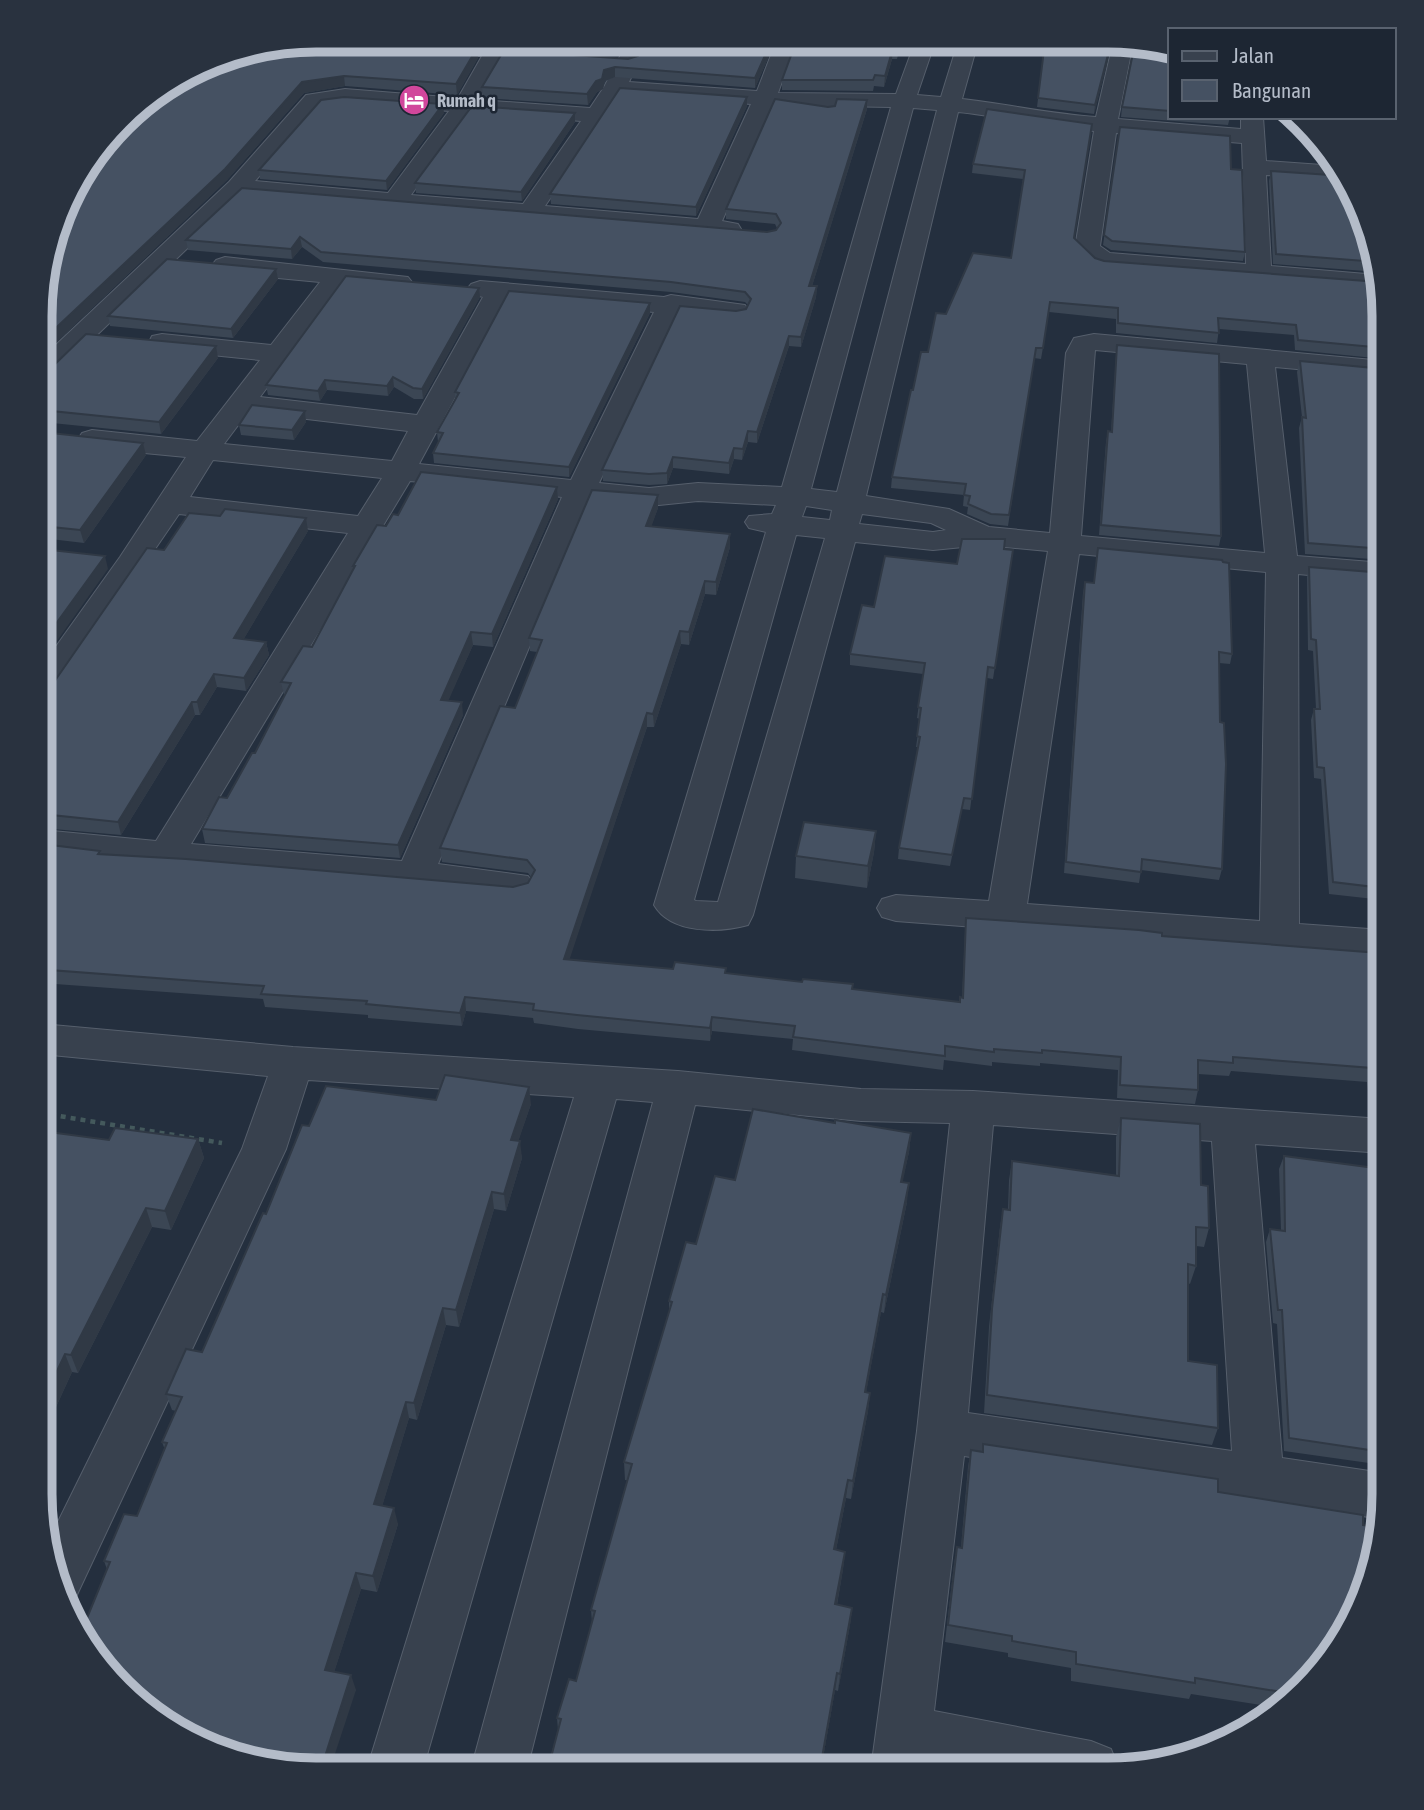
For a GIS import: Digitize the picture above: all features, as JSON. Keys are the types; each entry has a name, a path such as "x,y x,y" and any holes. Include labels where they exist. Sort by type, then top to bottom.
{"street":[{"path":"395,200 464,106 495,52"},
{"path":"509,52 576,57"},
{"path":"603,59 630,52"},
{"path":"530,211 615,87 633,52"},
{"path":"707,227 765,98 782,52"},
{"path":"922,52 902,110 813,513 734,915 692,912 673,905 813,513 965,52"},
{"path":"1121,53 1106,125 1087,248 1093,254 1103,260 1369,282"},
{"path":"615,87 800,101 831,110 947,113 1021,125 1046,120 1106,125 1252,127 1259,272"},
{"path":"52,367 109,337 161,258 237,187 314,100 345,96 596,115"},
{"path":"1254,167 1329,173"},
{"path":"237,187 755,231"},
{"path":"161,258 419,284"},
{"path":"52,676 134,560 205,450 338,276"},
{"path":"459,287 671,303 736,311"},
{"path":"165,856 401,471 499,291"},
{"path":"415,873 580,491 671,303"},
{"path":"109,337 279,354"},
{"path":"1006,916 1065,543 1080,353 1083,344 1094,342 1372,368"},
{"path":"1260,356 1282,563 1279,937"},
{"path":"242,403 427,425"},
{"path":"69,436 649,497 686,513 813,513 933,541 984,536 1372,572"},
{"path":"170,504 368,526"},
{"path":"95,556 134,560"},
{"path":"52,844 165,856 415,873 515,885"},
{"path":"896,908 1372,943"},
{"path":"52,1040 293,1063 638,1084 862,1105 973,1107 1372,1135"},
{"path":"63,1567 264,1149 293,1063"},
{"path":"399,1758 638,1084"},
{"path":"501,1758 638,1084"},
{"path":"973,1107 942,1431 901,1751 975,1758"},
{"path":"1232,1125 1259,1478"},
{"path":"942,1431 1372,1494"}],"path":[{"path":"52,1115 264,1149"}],"building":[{"path":"316,52 475,52 456,84 344,76 302,82 225,169 52,332 53,299 61,248 88,184 118,142 142,118 170,97 232,66 282,55"},
{"path":"503,52 628,59 638,56 641,52 767,52 755,78 615,67 604,70 602,79 596,81 587,94 482,87"},
{"path":"792,52 892,52 885,76 875,75 873,80 782,80"},
{"path":"1044,52 1109,52 1095,105 1038,98"},
{"path":"1133,54 1168,60 1168,111 1122,107"},
{"path":"620,88 747,97 696,207 550,194"},
{"path":"344,97 443,104 386,181 259,170 321,100"},
{"path":"775,99 828,107 835,106 837,99 867,100 809,286 817,286 801,337 789,336 757,432 748,431 743,449 734,448 729,463 673,457 667,473 602,470 680,306 736,311 746,309 751,299 745,292 671,282 321,252 300,237 291,249 186,240 242,188 767,232 776,230 781,223 776,214 726,209"},
{"path":"472,106 575,113 521,192 415,183"},
{"path":"987,109 1092,124 1074,238 1095,258 1104,261 1369,281 1372,347 1298,340 1296,325 1218,318 1219,333 1118,323 1118,308 1050,302 1043,348 1036,348 1009,515 991,514 968,504 970,496 964,495 966,484 892,477 921,352 928,352 936,313 946,314 973,253 1011,258 1025,170 973,164"},
{"path":"1120,127 1230,136 1231,169 1242,170 1245,252 1112,241 1104,235"},
{"path":"1271,171 1330,175 1358,232 1365,261 1276,254"},
{"path":"167,259 276,269 231,329 108,316"},
{"path":"346,276 479,288 422,389 413,388 393,377 387,386 325,380 318,391 266,385"},
{"path":"509,291 650,303 569,467 433,453 443,433 437,432 459,393 455,392"},
{"path":"86,334 216,346 159,422 52,411 52,367"},
{"path":"1117,345 1219,354 1221,536 1101,525 1108,431 1112,432"},
{"path":"1300,361 1372,368 1372,548 1308,543 1302,417 1306,418"},
{"path":"252,405 305,411 292,430 239,425"},
{"path":"52,433 143,443 80,530 52,527"},
{"path":"421,472 557,487 492,634 471,632 441,700 462,702 398,845 202,829 219,797 227,798 252,753 255,753 291,683 281,682 303,646 312,647 377,525 386,526 393,514 398,515"},
{"path":"592,490 658,495 646,526 730,534 716,582 705,581 689,632 680,631 653,714 647,713 564,959 673,969 675,962 726,968 725,973 802,982 803,979 853,984 852,989 960,1002 960,997 963,998 966,918 1139,930 1162,933 1162,936 1372,952 1372,1068 1233,1057 1233,1063 1198,1060 1198,1090 1120,1085 1121,1057 1042,1050 1042,1053 994,1049 994,1052 945,1046 945,1056 793,1037 795,1026 712,1017 710,1028 533,1010 534,1004 465,997 460,1013 366,1004 367,1001 261,994 264,986 52,970 52,845 100,851 98,854 513,887 528,883 535,870 527,860 440,848 500,706 515,708 542,640 529,638"},
{"path":"225,509 306,518 234,638 266,642 244,678 214,674 197,702 192,702 118,822 52,815 52,685 147,548 164,550 189,513 220,516"},
{"path":"962,539 1005,539 1004,549 1013,550 995,668 988,667 972,799 964,798 952,855 899,848 920,737 917,736 921,708 918,707 925,663 850,654 862,605 874,607 885,556 957,564"},
{"path":"1098,548 1222,560 1229,563 1232,654 1219,652 1220,722 1224,723 1226,764 1222,869 1142,859 1141,872 1066,862 1085,582 1094,583"},
{"path":"52,550 105,556 52,629"},
{"path":"1309,567 1372,572 1372,887 1333,882 1324,768 1317,767 1314,709 1320,709 1316,640 1311,639"},
{"path":"804,822 876,831 868,866 796,856"},
{"path":"445,1075 529,1087 511,1140 520,1141 504,1194 492,1192 456,1310 443,1308 414,1403 406,1402 374,1504 394,1508 373,1576 356,1573 325,1670 351,1675 325,1758 282,1755 231,1744 184,1722 156,1703 118,1668 97,1640 86,1621 110,1562 104,1561 124,1514 137,1516 167,1443 162,1442 182,1397 166,1394 186,1349 202,1352 263,1213 266,1214 302,1125 309,1126 326,1086 436,1100"},
{"path":"753,1109 911,1133 901,1182 909,1183 886,1295 883,1294 865,1392 870,1393 853,1481 848,1480 834,1549 845,1552 835,1604 852,1608 822,1758 551,1758 561,1719 557,1718 569,1679 576,1681 595,1611 591,1610 632,1464 624,1462 672,1302 669,1301 686,1242 696,1244 715,1176 735,1180"},
{"path":"1121,1118 1200,1124 1201,1185 1208,1186 1209,1228 1196,1227 1196,1266 1188,1264 1188,1361 1217,1365 1218,1428 987,1395 992,1309 1003,1209 1010,1210 1012,1161 1119,1176"},
{"path":"115,1128 198,1139 165,1211 146,1208 71,1355 65,1354 52,1382 52,1132 109,1140"},
{"path":"1284,1156 1372,1168 1372,1450 1289,1438 1282,1310 1278,1310 1270,1229 1285,1231"},
{"path":"983,1444 1218,1479 1218,1492 1363,1515 1363,1525 1369,1526 1358,1578 1327,1640 1306,1668 1282,1692 1195,1678 1195,1683 1076,1664 1076,1652 1012,1641 1012,1636 948,1625 957,1547 962,1548 971,1450 983,1452"}],"place":[{"name":"Rumah q","path":"414,100"}]}
